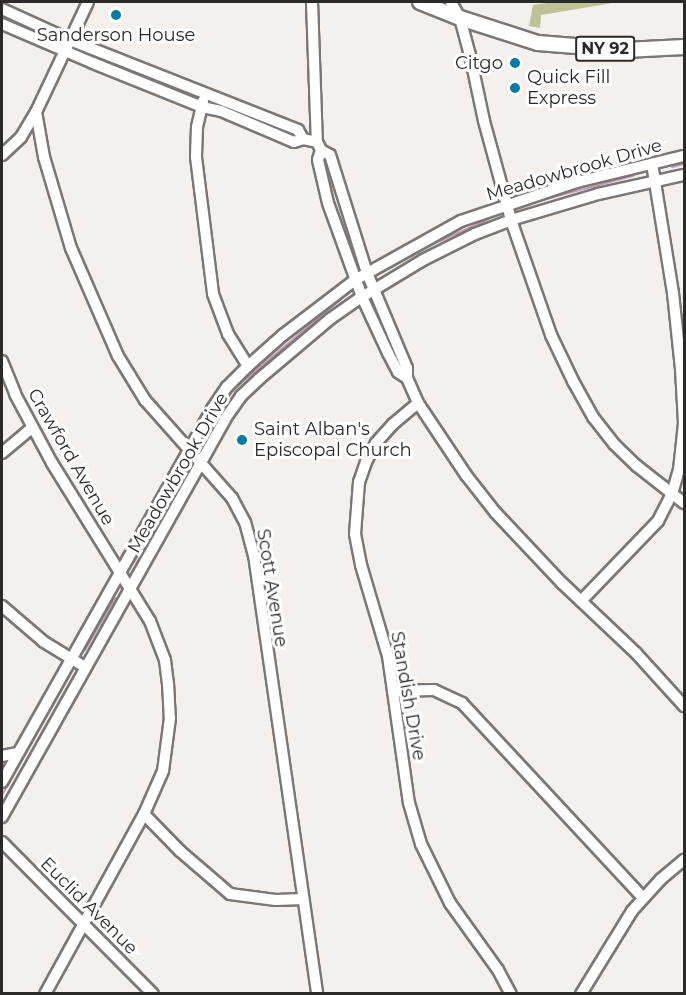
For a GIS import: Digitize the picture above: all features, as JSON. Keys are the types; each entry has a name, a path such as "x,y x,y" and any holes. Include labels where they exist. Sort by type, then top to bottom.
{"main road":[{"name":"NY 92","path":"420,2 460,18 538,43 625,50 684,47"}],"street":[{"path":"2,155 21,137 36,112 88,2"},
{"path":"312,2 318,160 328,203 362,297 393,363 398,372 407,378"},
{"path":"451,2 460,18 506,204 552,335 593,417 614,444 684,503"},
{"path":"2,9 67,46 202,107 221,111 294,142 303,139"},
{"path":"2,24 205,95 217,97 298,130 303,139 319,146 330,155 367,273 407,368 407,378 418,403 466,475 495,512 581,601 636,653 684,706"},
{"path":"205,95 197,128 196,157 213,294 228,334 248,366"},
{"name":"Scott Avenue","path":"36,112 44,157 61,218 94,304 118,356 145,400 232,498 252,544 317,993"},
{"name":"Meadowbrook Drive","path":"2,782 189,449 227,387 248,366 283,335 355,280 461,221 577,182 684,156"},
{"path":"581,601 658,521 672,494 684,439 682,380 673,293 652,164"},
{"name":"Meadowbrook Drive","path":"2,817 201,463 242,396 330,319 423,260 511,220 598,194 684,175"},
{"name":"Crawford Avenue","path":"2,361 32,428 120,570 157,635 165,660 169,694 167,756 144,814 45,993"},
{"name":"Standish Drive","path":"418,403 393,424 371,451 359,482 355,534 361,566 388,656 410,803 422,844 450,903 498,970 511,993"},
{"path":"2,453 32,428"},
{"path":"2,606 44,642 85,667"},
{"path":"393,691 434,690 462,704 643,898"},
{"path":"2,756 18,753"},
{"path":"144,814 180,851 230,894 276,900 303,899"},
{"name":"Euclid Avenue","path":"2,842 153,993"},
{"path":"581,993 632,911 684,861"}],"green space":[{"path":"554,2 613,3 541,15 540,28 529,26 533,5"}],"waterway":[{"path":"672,167 684,164"},
{"path":"527,204 633,176"},
{"path":"424,248 489,219"},
{"path":"203,440 218,410 234,389 342,298"},
{"path":"134,562 185,470"},
{"path":"85,650 115,598"},
{"path":"2,795 69,676"}],"place":[{"name":"Sanderson House","path":"116,15"},
{"name":"Citgo","path":"515,63"},
{"name":"Quick Fill Express","path":"515,88"},
{"name":"Saint Alban's Episcopal Church","path":"242,440"}]}
